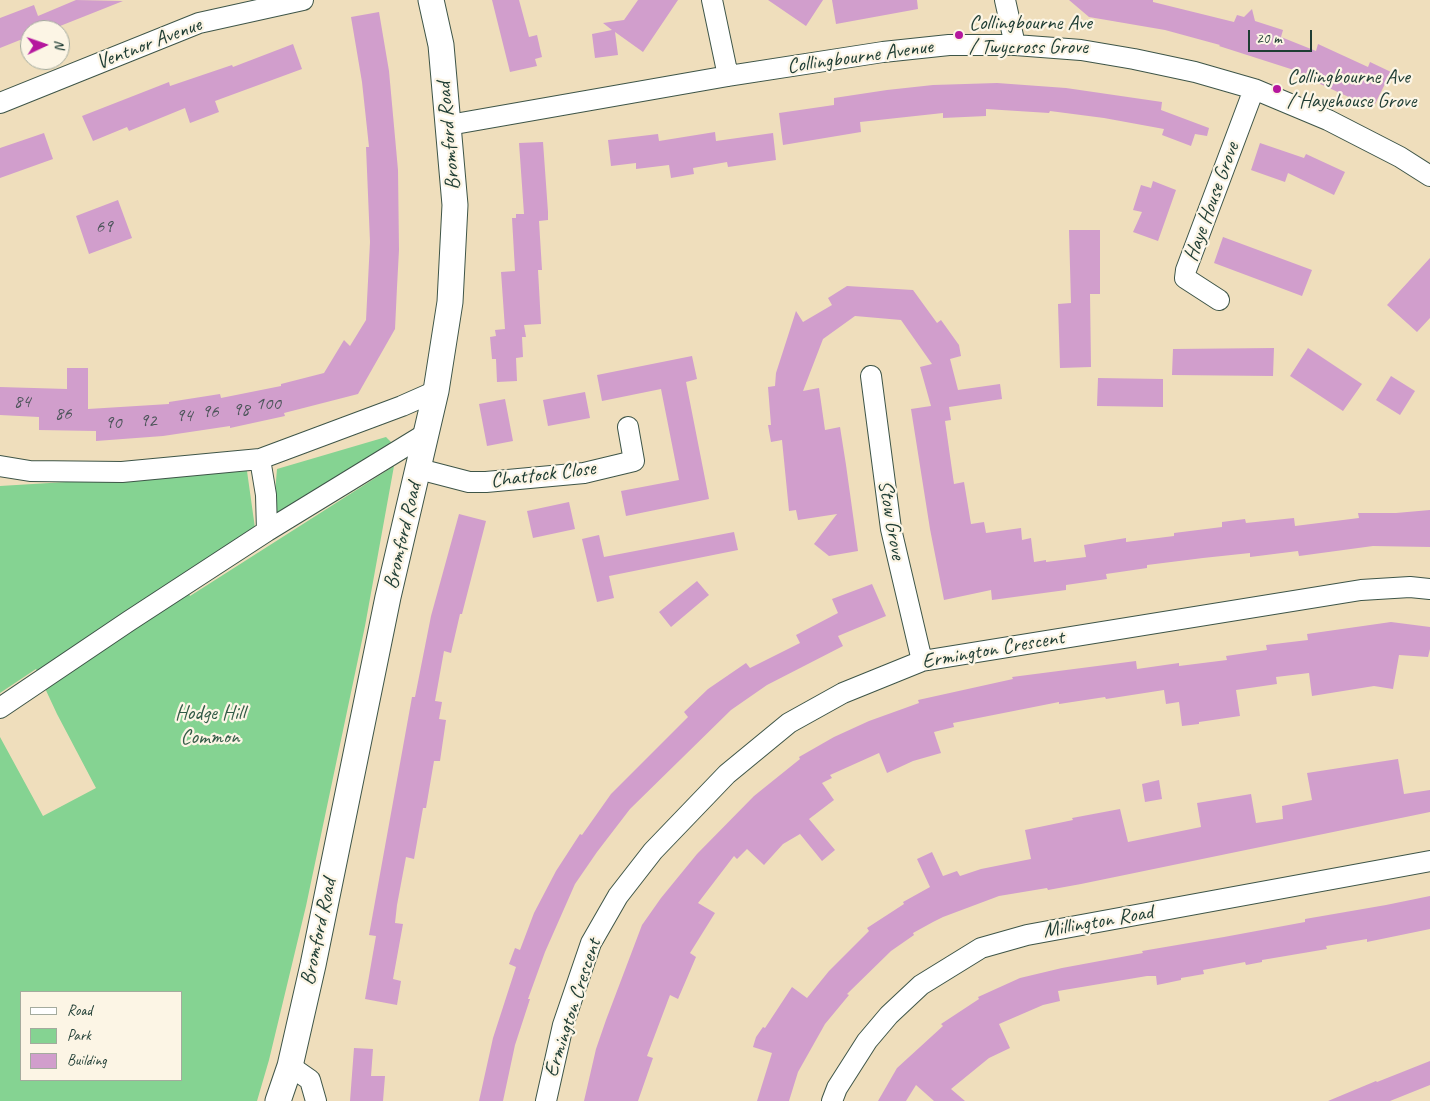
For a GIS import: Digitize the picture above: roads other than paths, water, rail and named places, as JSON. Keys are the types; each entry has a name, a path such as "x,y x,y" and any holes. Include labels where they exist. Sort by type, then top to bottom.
{"street":[{"name":"Ventnor Avenue","path":"0,104 199,22 303,0"},
{"name":"Bromford Road","path":"278,1101 290,1066 313,965 388,597 436,391 450,302 455,205 450,125 441,45 431,0"},
{"path":"712,0 728,76"},
{"path":"1005,0 1015,45"},
{"name":"Collingbourne Avenue","path":"450,125 728,76 883,52 949,45 1015,45 1081,50 1134,59 1195,72 1254,89 1328,120 1400,157 1430,176"},
{"name":"Haye House Grove","path":"1219,300 1185,278 1254,89"},
{"name":"Stow Grove","path":"871,376 890,529 922,661"},
{"path":"0,466 30,471 122,472 260,459 402,406 436,391"},
{"name":"Chattock Close","path":"418,469 468,482 584,473 634,461 628,427"},
{"path":"0,708 267,531 427,433"},
{"path":"260,459 266,495 267,531"},
{"name":"Ermington Crescent","path":"546,1101 563,1025 591,943 618,896 653,851 727,774 788,723 843,692 922,661 1361,590 1410,587 1430,588"},
{"name":"Millington Road","path":"832,1101 837,1088 867,1041 889,1015 921,985 981,948 1027,935 1430,860"},
{"path":"290,1066 310,1080 316,1101"}],"place":[{"name":"Collingbourne Ave / Twycross Grove","path":"959,35"},
{"name":"Collingbourne Ave / Hayehouse Grove","path":"1277,89"}],"park label":[{"name":"Hodge Hill Common","path":"210,725"}]}
